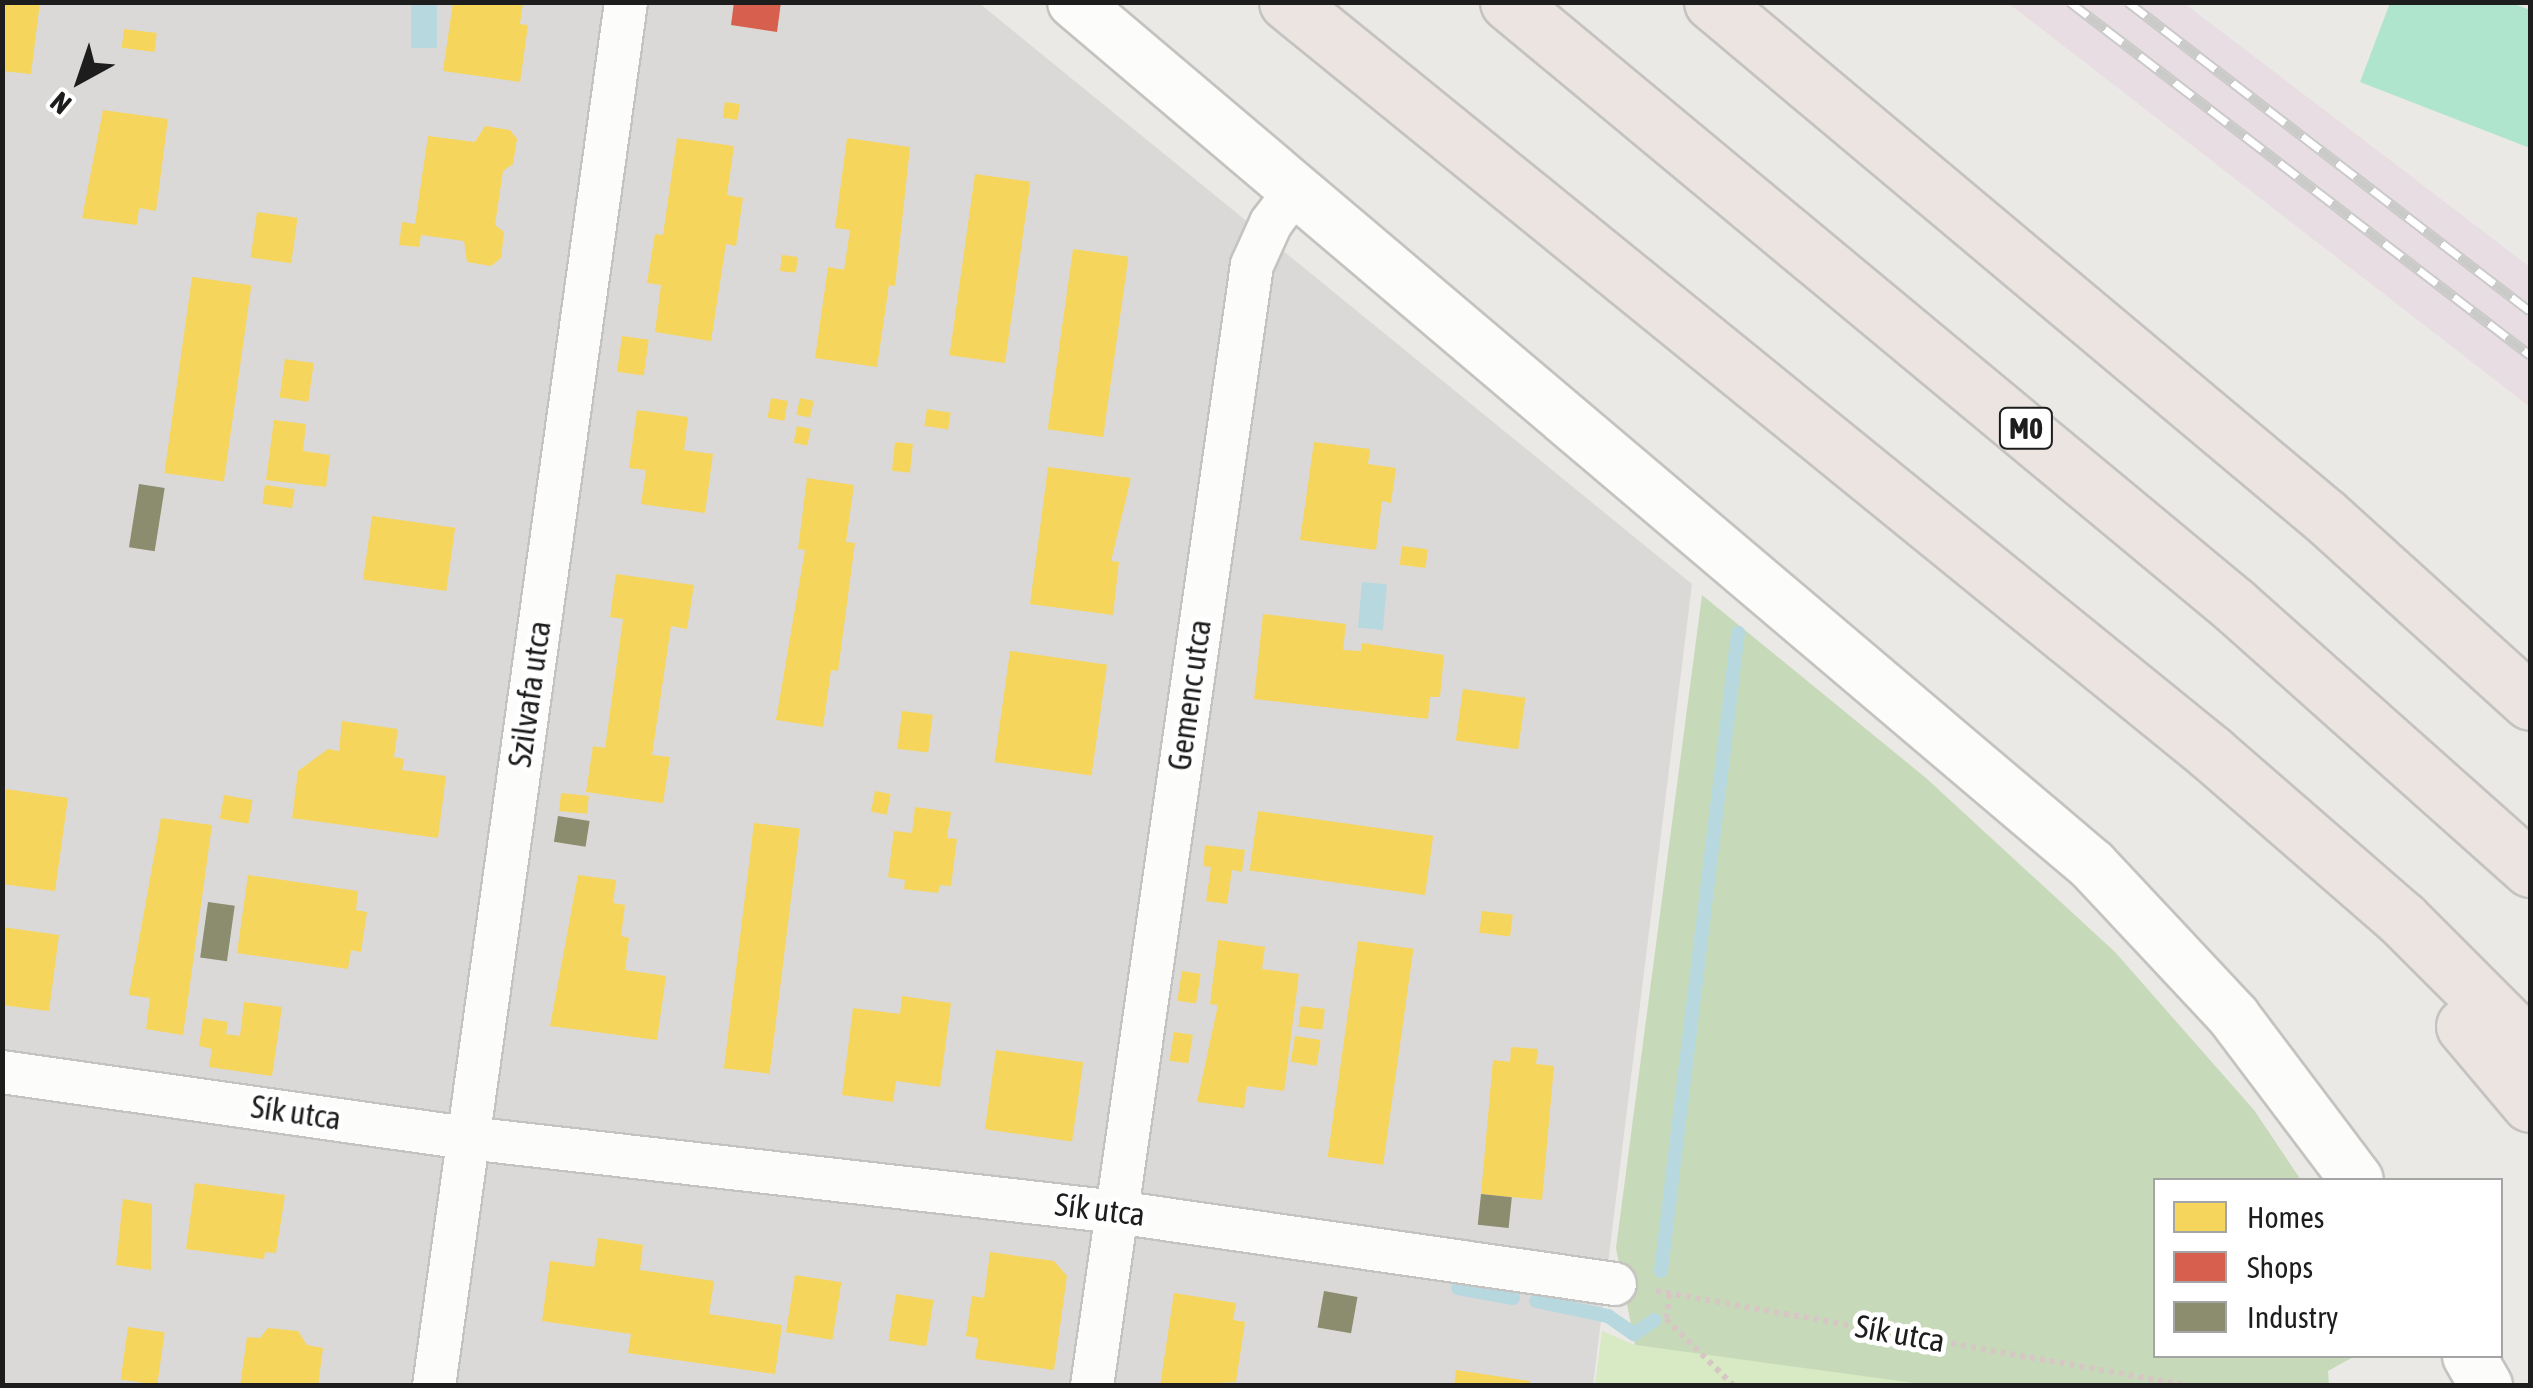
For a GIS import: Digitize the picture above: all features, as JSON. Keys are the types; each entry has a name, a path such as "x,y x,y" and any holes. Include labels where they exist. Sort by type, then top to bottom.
{"highway":[{"path":"1287,2 2210,753 2402,919 2530,1046"},
{"name":"M0","path":"1508,2 2189,567 2530,869"},
{"path":"1712,2 2326,517 2530,702"},
{"path":"2210,753 2530,1104"}],"street":[{"name":"Szilvafa utca","path":"434,1386 626,2"},
{"path":"1074,2 2092,865 2234,1017 2355,1178"},
{"name":"Gemenc utca","path":"1092,1386 1252,265 1271,222 1296,190"},
{"name":"Sík utca","path":"2,1072 468,1138 1116,1212 1615,1284"}],"path":[{"name":"Sík utca","path":"1615,1284 2192,1386"},
{"path":"1670,1294 1666,1319 1734,1386"}],"shaded area":[{"path":"3,3 979,3 1692,584 1593,1385 3,1386"},
{"path":"2008,3 2184,3 2530,267 2530,407"}],"green space":[{"path":"2390,3 2512,3 2530,10 2530,148 2360,82"},
{"path":"1702,595 1926,778 2115,952 2254,1110 2300,1178 2153,1178 2153,1358 2351,1358 2328,1371 2329,1385 1937,1386 1635,1345 1616,1248"},
{"path":"1602,1331 1635,1345 1937,1385 1595,1386"}],"water":[{"path":"411,3 437,3 437,48 411,48"},
{"path":"1362,582 1387,584 1383,630 1358,628"}],"building: Homes":[{"path":"2,2 40,2 31,74 2,71"},
{"path":"453,2 523,2 520,24 528,25 520,82 443,71"},
{"path":"124,29 157,33 154,52 122,48"},
{"path":"725,102 740,104 738,120 723,118"},
{"path":"103,110 168,119 156,211 139,208 137,225 82,218"},
{"path":"485,126 510,130 517,139 513,164 503,171 495,225 504,232 501,258 491,266 467,262 464,241 421,235 419,247 399,245 402,222 415,224 428,136 475,142"},
{"path":"677,138 734,146 727,195 743,198 736,246 726,244 711,341 655,332 661,285 647,283 655,234 663,235"},
{"path":"847,138 910,147 895,286 889,285 877,367 815,358 828,267 844,270 850,230 835,228"},
{"path":"975,174 1030,182 1005,363 950,355"},
{"path":"257,212 298,218 291,263 251,258"},
{"path":"1073,249 1128,257 1103,437 1048,429"},
{"path":"782,255 798,257 796,273 780,271"},
{"path":"192,277 251,285 224,481 164,473"},
{"path":"622,336 649,340 644,375 617,372"},
{"path":"285,359 314,363 308,402 280,398"},
{"path":"771,398 788,401 784,421 768,418"},
{"path":"800,398 814,401 810,418 796,415"},
{"path":"927,409 951,413 948,430 924,426"},
{"path":"637,410 688,417 684,450 713,454 705,513 641,504 646,470 629,468"},
{"path":"274,420 306,424 303,451 330,455 326,487 266,480"},
{"path":"797,426 811,429 807,446 793,443"},
{"path":"895,442 913,444 910,473 892,471"},
{"path":"1314,442 1370,449 1368,464 1396,468 1391,503 1382,501 1376,550 1300,540"},
{"path":"1048,467 1131,478 1111,561 1119,562 1113,615 1030,604"},
{"path":"807,478 854,485 846,542 855,543 838,671 831,670 823,727 776,720 805,550 798,549"},
{"path":"265,485 295,489 292,508 262,504"},
{"path":"372,516 455,528 446,591 363,579"},
{"path":"1402,546 1428,549 1425,568 1400,565"},
{"path":"616,574 694,585 687,629 671,626 652,755 670,757 663,803 586,792 593,746 605,748 623,619 610,617"},
{"path":"1263,614 1346,624 1343,650 1361,651 1362,643 1444,655 1440,697 1430,697 1428,719 1254,699"},
{"path":"1010,651 1107,665 1091,776 994,762"},
{"path":"1463,689 1525,698 1518,749 1456,740"},
{"path":"902,711 933,715 928,752 897,749"},
{"path":"342,721 398,729 394,757 404,759 402,770 446,776 438,838 292,818 298,771 328,749 339,751"},
{"path":"6,789 68,798 55,891 2,884"},
{"path":"875,791 891,794 887,815 871,812"},
{"path":"561,793 589,796 587,814 559,811"},
{"path":"224,795 253,800 248,824 220,819"},
{"path":"915,807 951,812 947,838 957,839 951,886 940,885 938,893 904,889 905,880 888,877 894,831 912,833"},
{"path":"1258,811 1433,836 1425,895 1250,870"},
{"path":"161,818 212,825 183,1035 146,1029 150,998 129,995"},
{"path":"754,823 800,829 770,1074 724,1068"},
{"path":"1205,845 1245,850 1242,872 1232,870 1227,904 1206,901 1211,867 1203,866"},
{"path":"248,875 358,891 356,910 367,912 361,952 351,950 348,969 237,953"},
{"path":"578,875 616,880 613,903 625,905 621,936 629,938 625,970 666,976 657,1040 550,1026"},
{"path":"1482,911 1513,915 1510,937 1479,933"},
{"path":"2,927 59,935 49,1011 2,1005"},
{"path":"1218,940 1265,947 1262,969 1299,974 1284,1091 1247,1086 1244,1108 1197,1102 1218,1005 1210,1004"},
{"path":"1358,941 1413,949 1383,1165 1328,1157"},
{"path":"1182,971 1201,974 1196,1004 1177,1001"},
{"path":"902,996 951,1003 940,1087 896,1081 893,1102 842,1095 853,1008 900,1014"},
{"path":"244,1002 282,1007 272,1076 209,1067 212,1049 199,1046 203,1018 228,1022 226,1034 240,1036"},
{"path":"1301,1006 1325,1009 1322,1030 1298,1027"},
{"path":"1174,1032 1193,1035 1188,1064 1169,1061"},
{"path":"1295,1036 1321,1040 1317,1066 1291,1062"},
{"path":"1511,1047 1538,1049 1536,1064 1554,1066 1542,1200 1481,1194 1493,1060 1510,1062"},
{"path":"996,1050 1083,1062 1072,1141 985,1129"},
{"path":"195,1183 285,1195 276,1253 265,1252 264,1259 186,1249"},
{"path":"123,1199 152,1204 151,1270 116,1265"},
{"path":"598,1238 643,1245 640,1270 714,1281 709,1314 782,1325 775,1374 628,1353 631,1334 542,1321 550,1261 594,1267"},
{"path":"990,1252 1054,1261 1067,1276 1054,1370 975,1359 978,1338 966,1336 972,1296 984,1298"},
{"path":"795,1275 841,1282 832,1340 786,1332"},
{"path":"1174,1293 1236,1303 1233,1320 1245,1322 1236,1382 1160,1386"},
{"path":"896,1294 934,1300 926,1346 889,1340"},
{"path":"128,1327 165,1332 157,1385 121,1379"},
{"path":"268,1328 298,1331 307,1345 323,1348 318,1386 240,1386 247,1337 260,1338"},
{"path":"1456,1370 1530,1381 1529,1386 1454,1386"}],"building: Shops":[{"path":"734,2 781,2 777,32 731,25"}],"building: Industry":[{"path":"139,484 165,488 155,551 129,547"},
{"path":"558,816 590,821 586,847 554,842"},
{"path":"208,902 235,906 227,961 200,957"},
{"path":"1481,1194 1512,1197 1509,1228 1478,1225"},
{"path":"1324,1291 1357,1297 1351,1333 1318,1327"}],"waterway":[{"path":"1661,1271 1738,633"},
{"path":"1458,1288 1513,1298"},
{"path":"1536,1301 1608,1316 1634,1334 1655,1320"}],"railway":[{"path":"2070,2 2530,355"},
{"path":"2128,2 2530,311"}]}
